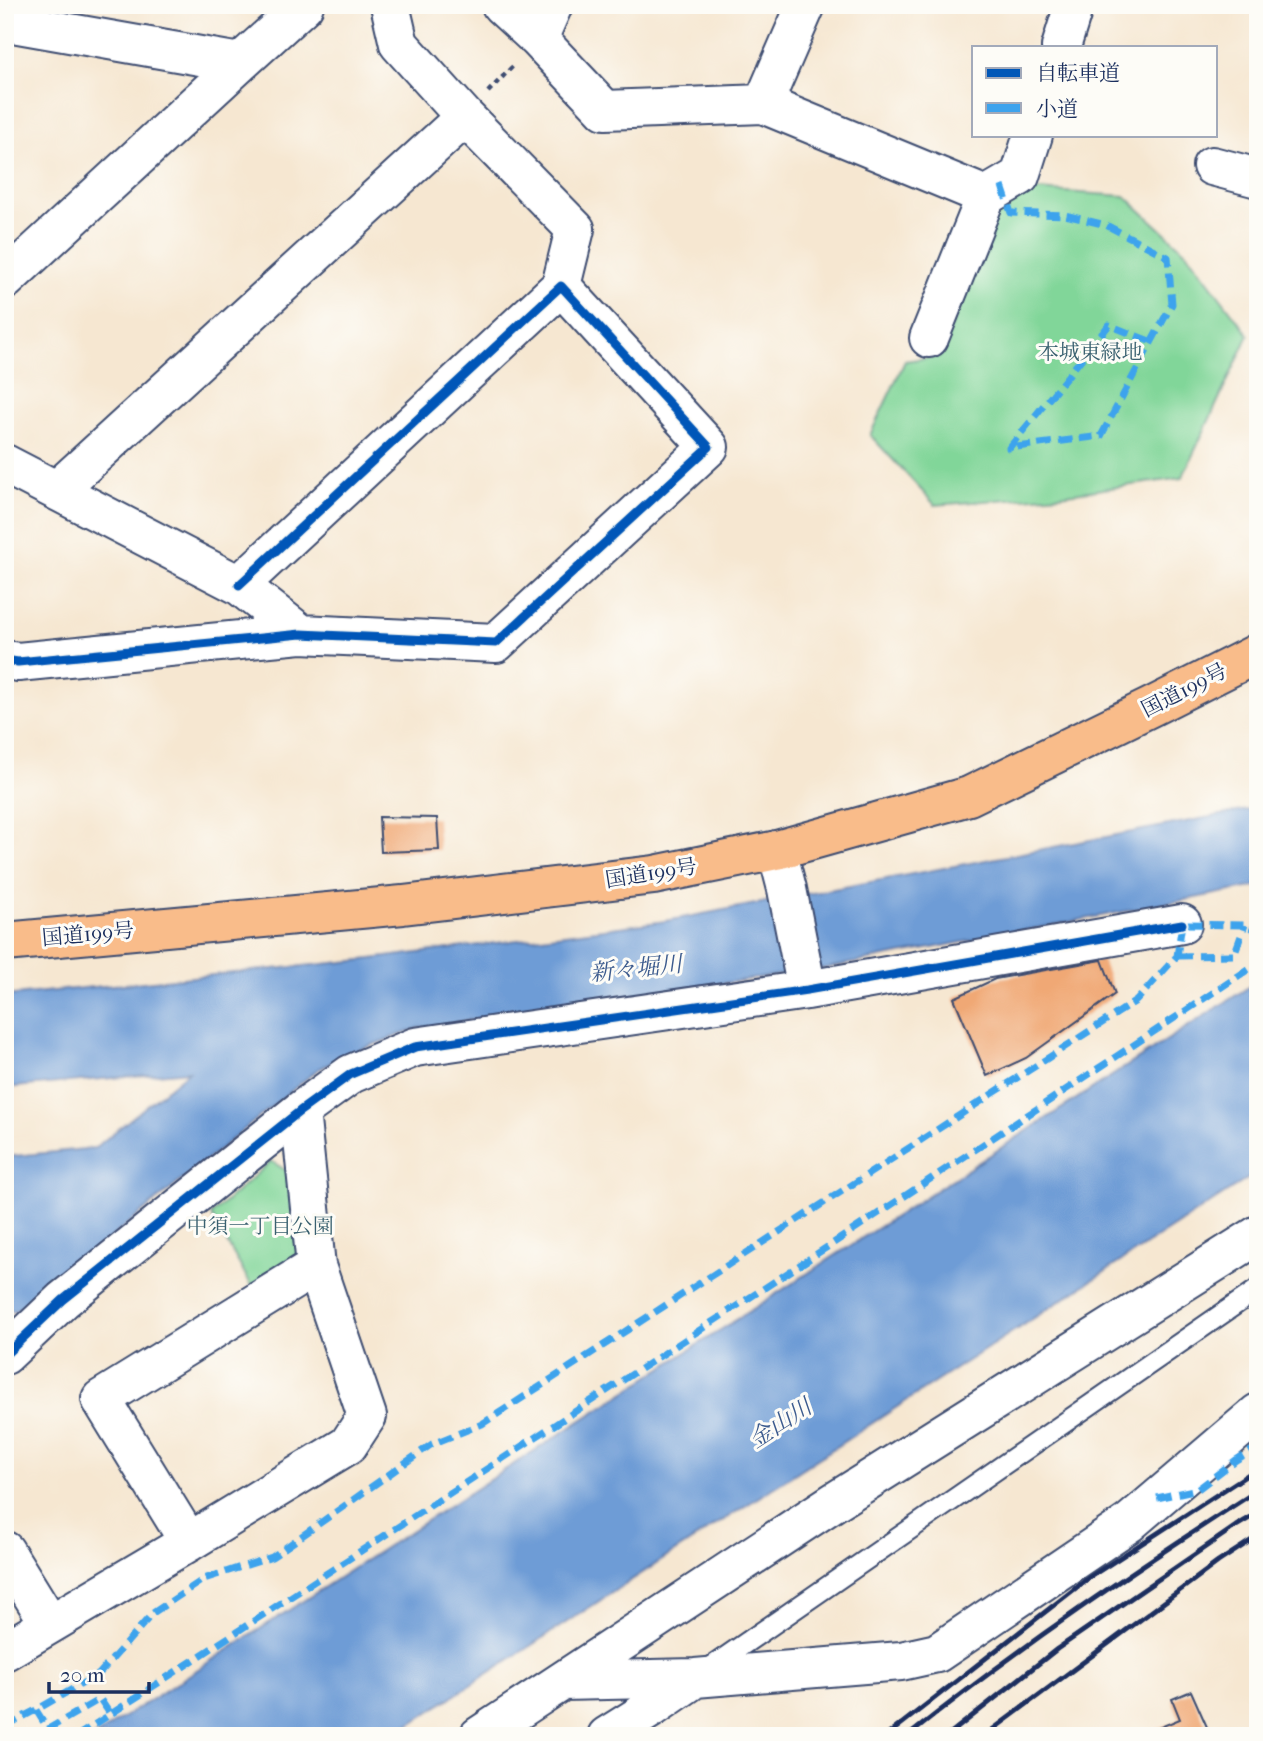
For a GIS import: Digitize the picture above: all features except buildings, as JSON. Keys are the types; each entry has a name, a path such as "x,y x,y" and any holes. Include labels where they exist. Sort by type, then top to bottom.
{"highway":[{"name":"国道199号","path":"5,942 402,905 654,876 777,850 969,796 1258,653"}],"street":[{"path":"5,281 304,5"},
{"path":"239,584 561,286 575,229 465,117 399,44 390,5"},
{"path":"501,5 538,39 605,110 763,104 986,196"},
{"path":"538,39 553,5"},
{"path":"763,104 806,5"},
{"path":"1061,46 1074,5"},
{"path":"6,22 240,62"},
{"path":"57,490 465,117"},
{"path":"929,338 986,196 1020,176 1033,136"},
{"path":"1212,166 1258,178"},
{"path":"5,660 18,662 301,634 496,643 709,447 561,286"},
{"path":"5,464 239,584 301,634"},
{"path":"777,850 807,990"},
{"path":"5,1355 63,1300 300,1111 351,1074 415,1047 807,990 1182,924"},
{"path":"5,1651 348,1445 367,1416 316,1265 300,1111"},
{"path":"479,1736 834,1503 1258,1235"},
{"path":"189,1542 101,1399 316,1265"},
{"path":"563,1681 695,1678 901,1661 937,1653 1129,1523 1258,1413"},
{"path":"5,1551 50,1625"},
{"path":"607,1736 695,1678"}],"lane":[{"path":"695,1678 1258,1289"}],"path":[{"path":"465,117 538,39"}],"green space":[{"name":"本城東緑地","path":"1021,189 1125,196 1187,253 1249,335 1182,478 1060,495 935,505 870,435 905,361 940,356 999,202"},
{"name":"中須一丁目公園","path":"271,1161 295,1176 299,1262 253,1288 211,1215"}],"water":[{"name":"新々堀川","path":"1258,808 1258,886 827,968 419,1028 350,1053 317,1070 64,1276 15,1311 5,1310 5,1157 95,1148 189,1071 5,1088 5,996 363,960 666,921"},
{"name":"金山川","path":"1258,981 1258,1172 392,1736 95,1736"}],"railway":[{"path":"886,1736 1090,1577 1258,1468"},
{"path":"908,1736 1080,1609 1258,1490"},
{"path":"947,1736 1057,1649 1258,1513"},
{"path":"984,1736 1218,1562 1258,1536"}],"marked path":[{"path":"1002,186 1011,213 1065,215 1106,225 1168,257 1172,304 1101,436 1009,448 1109,325 1152,342"},
{"path":"5,1726 99,1674 153,1613 204,1579 272,1557 432,1444 482,1424 1136,1001 1177,956 1182,924 1245,925 1258,931"},
{"path":"1177,956 1234,955 1245,925"},
{"path":"77,1736 1258,963"},
{"path":"1157,1498 1198,1489 1258,1447"},
{"path":"36,1710 48,1729 100,1699 110,1714"}],"cycle path":[{"path":"5,660 18,662 301,634 496,643 709,447 561,286 239,585"},
{"path":"5,1355 63,1300 300,1111 351,1074 415,1047 807,990 1182,924"}]}
